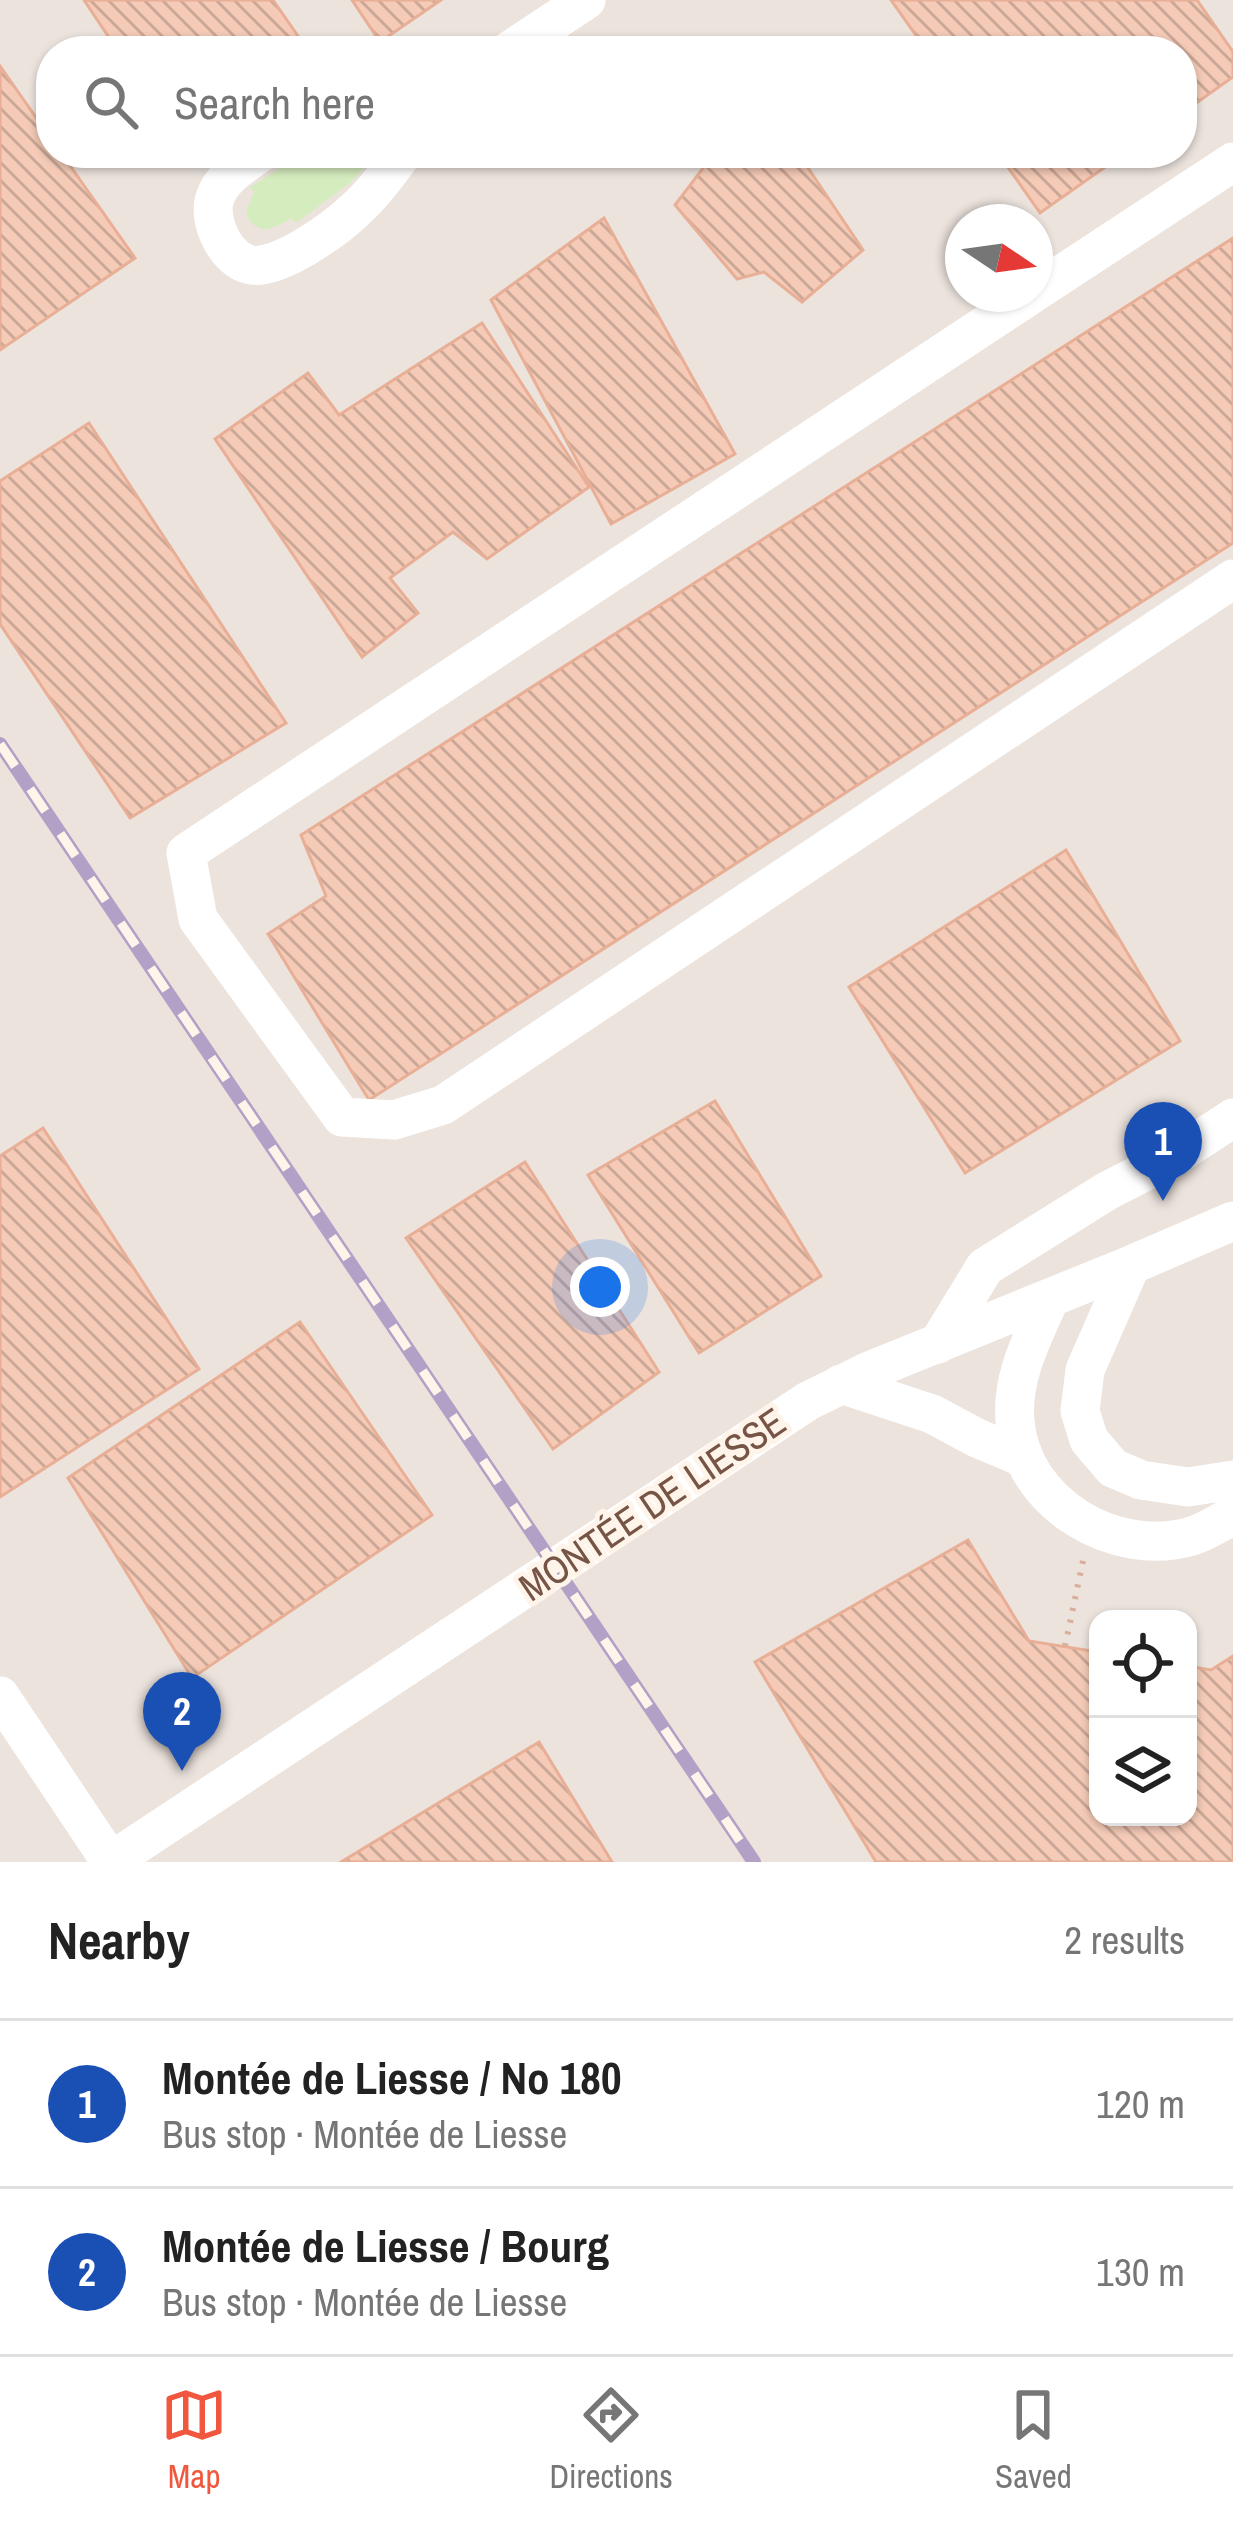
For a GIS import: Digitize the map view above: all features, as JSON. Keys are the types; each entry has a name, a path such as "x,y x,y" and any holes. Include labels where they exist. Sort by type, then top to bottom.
{"street":[{"path":"532,36 586,0"},
{"path":"1053,280 1233,162"},
{"path":"240,168 215,195 213,205 223,242 240,262 251,266 277,262 353,212 392,168"},
{"path":"1005,312 186,853 198,919 342,1117 394,1120 442,1105 1233,579"},
{"path":"938,1344 985,1268 1233,1118"},
{"name":"MONTÉE DE LIESSE","path":"111,1862 782,1417 841,1384 1233,1221"},
{"path":"1131,1265 1085,1370 1080,1411 1089,1440 1106,1462 1141,1480 1188,1487 1233,1480"},
{"path":"1050,1298 1017,1382 1015,1426 1022,1456 1038,1485 1083,1521 1152,1540 1206,1530 1233,1515"},
{"path":"841,1384 942,1418 1022,1456"},
{"path":"0,1696 111,1862"}],"path":[{"path":"1064,1646 1084,1552"}],"shaded area":[{"path":"0,0 1233,0 1233,1862 0,1862"}],"green space":[{"path":"280,168 364,168 296,223 291,218 271,228 259,228 250,220 246,212 254,192 250,187"}],"building":[{"path":"84,0 273,0 298,36 108,36"},
{"path":"352,0 441,0 389,36 376,36"},
{"path":"891,0 1197,0 1233,52 1233,77 1197,102 1197,36 916,36"},
{"path":"0,66 36,118 36,168 72,168 135,258 0,350"},
{"path":"703,168 808,168 863,250 802,302 764,272 737,279 675,205"},
{"path":"1008,168 1104,168 1053,204 1034,204"},
{"path":"604,218 735,454 611,524 491,300"},
{"path":"1233,238 1233,543 369,1100 268,934 326,896 301,835"},
{"path":"482,323 589,487 487,559 453,532 390,578 418,613 362,657 215,439 308,373 339,415"},
{"path":"89,423 286,723 130,818 0,624 0,481"},
{"path":"1066,850 1180,1041 965,1173 849,987"},
{"path":"715,1101 821,1276 699,1353 588,1175"},
{"path":"43,1128 199,1369 0,1497 0,1156"},
{"path":"525,1162 659,1372 553,1449 406,1238"},
{"path":"300,1322 432,1515 192,1678 68,1478"},
{"path":"968,1540 1029,1641 1089,1651 1089,1826 1197,1826 1197,1668 1211,1670 1233,1656 1233,1862 876,1862 755,1662"},
{"path":"539,1742 612,1862 341,1862"}],"railway":[{"path":"0,744 754,1862"}],"place":[{"name":"Montée de Liesse / No 180","path":"1163,1201"},
{"name":"Montée de Liesse / Bourg","path":"182,1771"}]}
